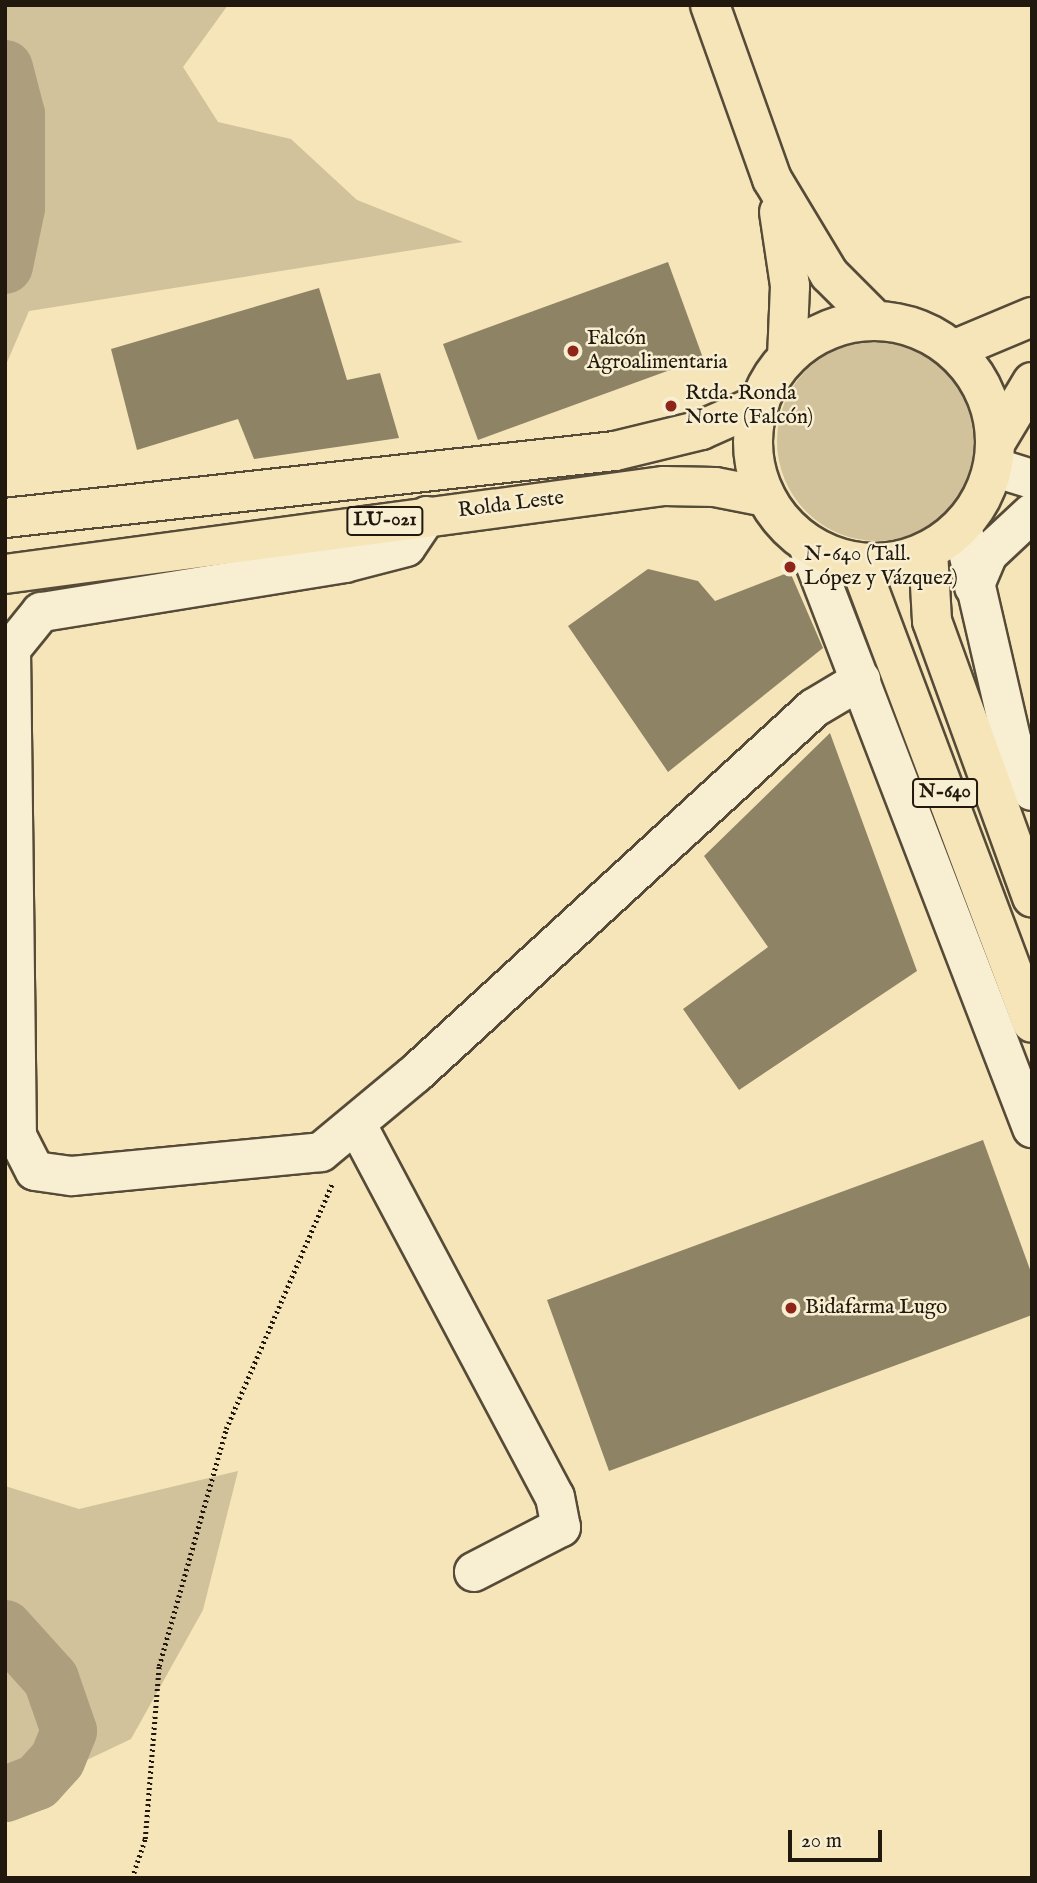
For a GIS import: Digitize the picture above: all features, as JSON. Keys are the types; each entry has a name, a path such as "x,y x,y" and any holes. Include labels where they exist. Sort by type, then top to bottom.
{"main road":[{"path":"710,5 772,179 789,275 787,358"},
{"path":"772,179 829,274 876,321"},
{"path":"953,350 1032,317"},
{"path":"994,454 991,408 976,376 953,350 917,328 876,321 828,330 787,358 760,404 753,435 756,467 766,497 784,523 807,543 859,563 894,561 928,551 962,526 986,489 994,454 1032,382"},
{"name":"Rolda Leste","path":"5,518 615,451 701,430 760,404"},
{"name":"Rolda Leste","path":"5,574 664,486 715,487 766,497"},
{"name":"N-640","path":"928,551 932,621 1032,897"},
{"name":"N-640","path":"859,563 1032,1023"}],"street":[{"path":"994,454 1032,479"},
{"path":"974,587 988,554 1032,513"},
{"path":"427,516 406,547 345,563 41,612 11,649 17,1136 35,1171 72,1176 321,1152 357,1125 814,708 861,680"},
{"path":"962,526 1012,742 1032,791"},
{"path":"807,543 1032,1128"},
{"path":"357,1125 555,1497 561,1527 474,1572"}],"path":[{"path":"132,1878 145,1839 159,1666 226,1429 336,1175"}],"shaded area":[{"path":"5,5 228,5 183,67 218,122 291,139 357,200 463,242 29,311 5,367"},
{"path":"877,341 915,349 948,370 969,403 977,441 969,479 948,512 915,533 877,541 839,533 806,512 785,479 777,441 785,403 806,370 839,349"},
{"path":"238,1471 203,1610 131,1739 5,1799 5,1486 79,1509"}],"building":[{"name":"Falcón Agroalimentaria","path":"668,262 703,358 478,440 443,344"},
{"path":"319,288 347,380 380,373 399,438 254,459 238,419 137,450 111,349"},
{"path":"648,569 698,581 715,601 790,572 823,648 668,772 568,626"},
{"path":"830,733 917,971 739,1090 683,1009 768,947 704,856"},
{"name":"Bidafarma Lugo","path":"983,1140 1032,1275 1032,1315 609,1471 547,1300"}],"waterway":[{"path":"5,68 17,114 17,208 5,266"},
{"path":"5,1628 51,1679 69,1731 57,1760 37,1782 5,1794"}],"place":[{"name":"Falcón Agroalimentaria","path":"573,351"},
{"name":"Rtda. Ronda Norte (Falcón)","path":"671,406"},
{"name":"N-640 (Tall. López y Vázquez)","path":"790,567"},
{"name":"Bidafarma Lugo","path":"791,1308"}]}
